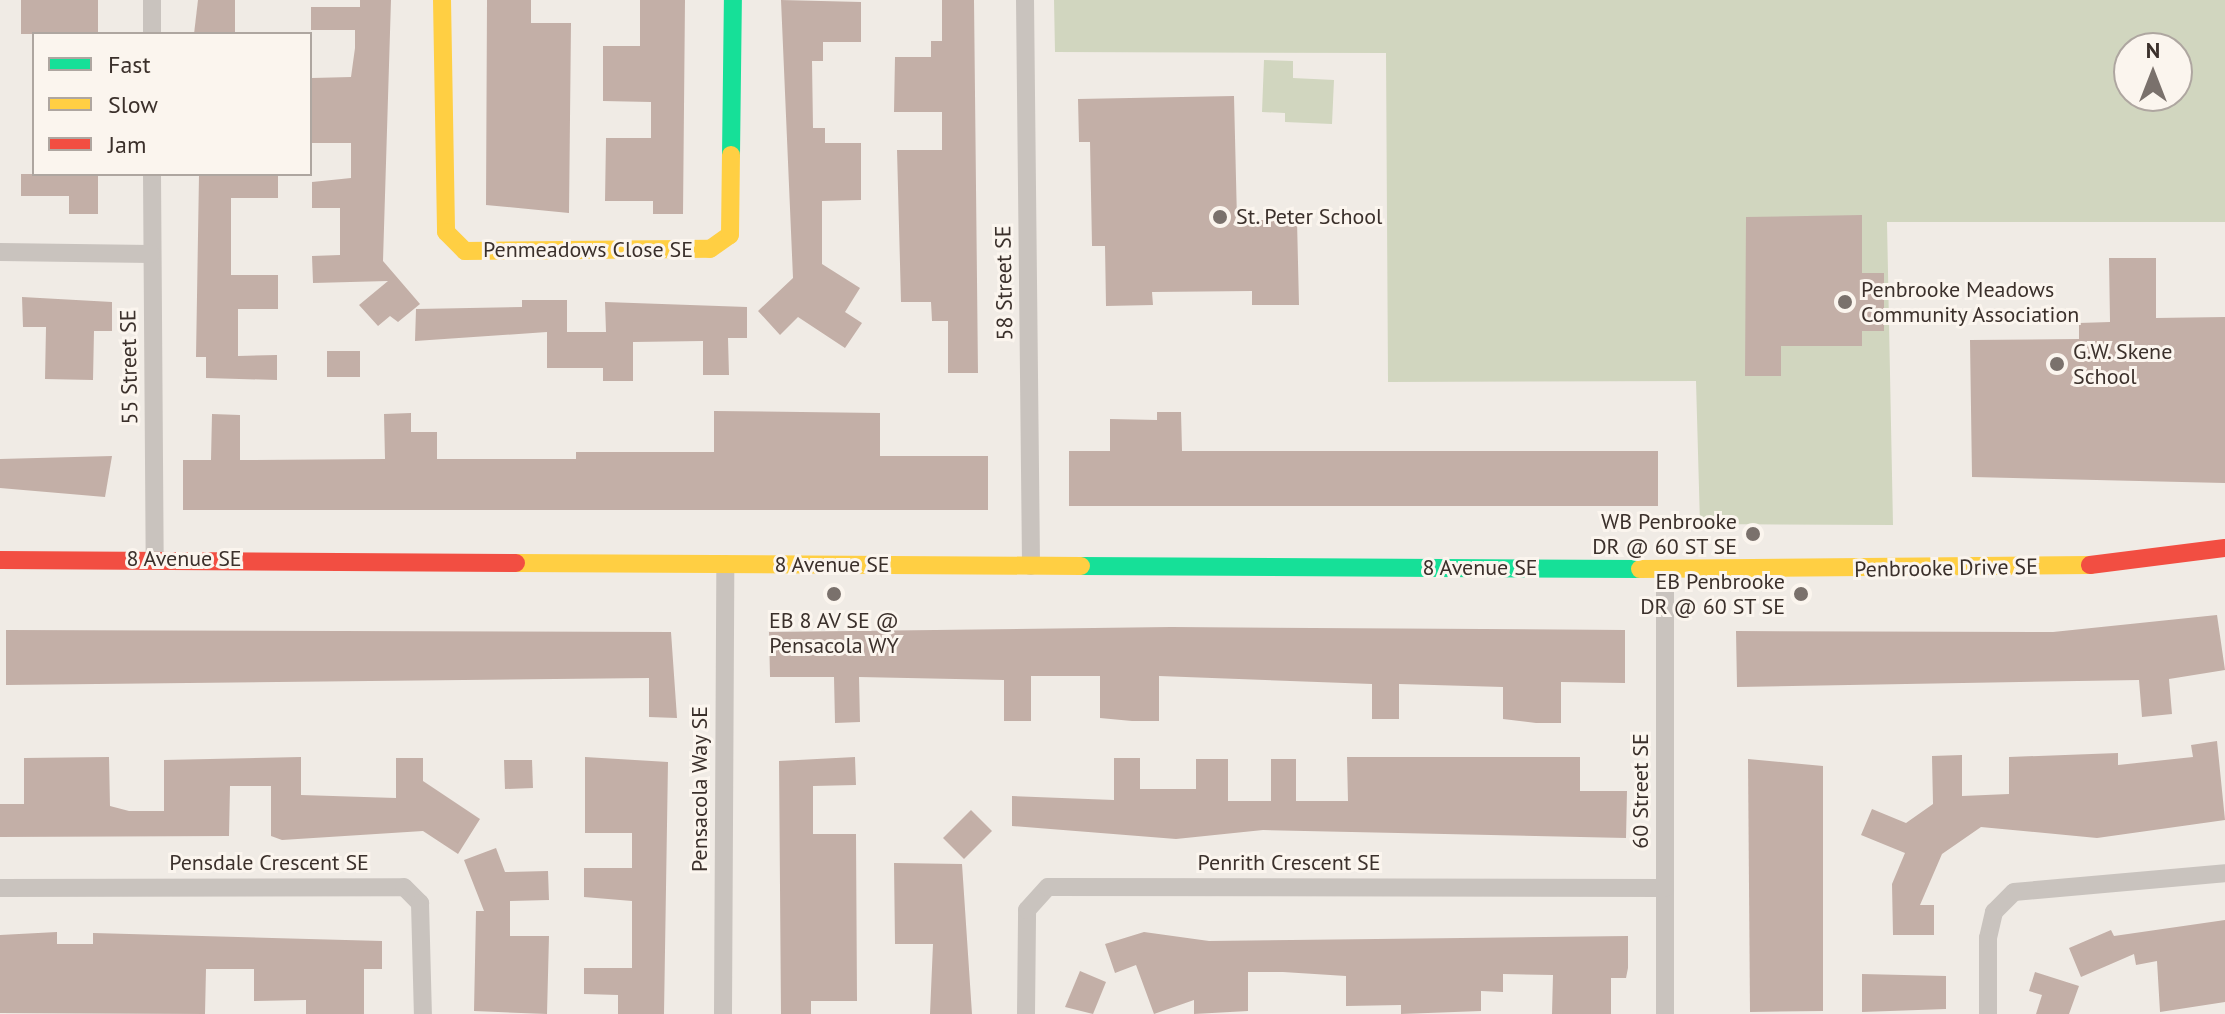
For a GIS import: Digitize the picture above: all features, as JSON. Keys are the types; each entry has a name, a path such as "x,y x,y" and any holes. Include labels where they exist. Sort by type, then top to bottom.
{"street":[{"path":"152,0 152,32"},
{"name":"Penmeadows Close SE","path":"442,0 446,232 465,251 710,249 730,235 733,0"},
{"name":"58 Street SE","path":"1025,0 1031,566"},
{"name":"55 Street SE","path":"152,176 155,559"},
{"path":"0,252 151,254"},
{"name":"Penbrooke Drive SE","path":"1665,569 2097,565 2225,548"},
{"name":"8 Avenue SE","path":"0,560 1665,569"},
{"name":"Pensacola Way SE","path":"723,1014 725,564"},
{"name":"60 Street SE","path":"1665,569 1665,1014"},
{"path":"1988,1014 1988,938 1994,912 2014,892 2225,873"},
{"name":"Pensdale Crescent SE","path":"0,888 404,887 420,903 423,1014"},
{"name":"Penrith Crescent SE","path":"1026,1014 1027,910 1048,887 1665,888"}],"green space":[{"path":"1054,0 2225,0 2225,222 1887,222 1893,525 1700,524 1696,381 1388,382 1386,53 1055,52"},
{"path":"1264,60 1293,61 1293,78 1334,80 1332,124 1285,122 1285,113 1262,112"}],"building":[{"path":"21,0 98,0 98,32 21,34"},
{"path":"198,0 235,0 235,32 194,32"},
{"path":"360,0 391,0 383,261 420,304 398,322 390,316 378,326 359,305 388,281 313,283 312,256 340,255 340,208 312,208 312,182 351,178 351,143 312,143 312,78 351,77 355,30 311,30 311,7 360,7"},
{"path":"487,0 531,0 531,23 571,23 569,213 486,205"},
{"path":"640,0 685,0 683,214 653,214 653,201 605,201 606,138 651,138 651,102 603,101 603,46 640,46"},
{"path":"781,0 861,2 861,42 823,42 823,61 812,61 813,128 825,128 825,143 861,143 861,200 822,201 822,264 860,288 845,312 862,323 845,348 798,317 780,335 758,311 793,278"},
{"path":"942,0 974,0 978,373 948,373 948,321 932,321 931,302 901,302 897,150 942,150 942,112 894,112 895,57 931,57 931,41 942,41"},
{"path":"1234,96 1237,220 1297,220 1299,305 1252,305 1252,291 1152,292 1153,305 1106,306 1105,246 1092,246 1090,142 1079,142 1078,99"},
{"path":"21,174 98,176 98,214 69,214 69,196 21,196"},
{"path":"199,176 278,176 278,198 231,198 231,275 278,275 278,309 238,309 238,356 277,355 277,380 206,378 206,357 196,357"},
{"path":"1862,215 1862,273 1884,273 1884,331 1862,331 1862,346 1781,346 1781,376 1745,376 1746,217"},
{"path":"2109,258 2156,258 2156,318 2225,317 2225,483 1972,477 1970,340 2079,339 2079,323 2110,322"},
{"path":"22,297 112,302 112,331 94,331 93,380 45,379 46,327 23,327"},
{"path":"522,300 567,300 567,332 606,332 605,302 747,307 747,338 728,338 729,375 703,375 703,341 633,342 633,381 603,381 603,368 547,368 547,332 415,341 416,309 522,307"},
{"path":"327,351 360,351 360,377 327,377"},
{"path":"714,411 880,413 880,456 988,456 988,510 183,510 183,460 211,460 212,414 240,415 240,460 385,459 384,414 411,413 411,432 437,432 437,459 576,459 576,452 714,452"},
{"path":"1157,412 1181,412 1182,451 1658,451 1658,506 1069,506 1069,451 1110,451 1110,419 1157,420"},
{"path":"112,456 105,497 0,488 0,459"},
{"path":"2217,615 2225,670 2169,679 2172,714 2142,717 2139,680 1737,687 1736,631 2053,632"},
{"path":"1171,627 1625,630 1625,683 1561,682 1561,723 1536,723 1503,719 1503,687 1399,684 1399,719 1372,719 1372,684 1159,676 1159,721 1132,721 1100,718 1100,676 1031,676 1031,721 1004,721 1004,680 859,677 860,722 835,723 834,677 770,677 769,632"},
{"path":"6,630 671,632 677,718 649,717 649,678 6,685"},
{"path":"2217,741 2225,820 2097,838 1981,827 1942,854 1920,905 1934,905 1934,935 1893,935 1892,884 1905,853 1861,835 1872,809 1906,823 1933,804 1932,756 1962,755 1962,796 2009,794 2009,757 2118,753 2118,765 2193,757 2191,745"},
{"path":"109,757 110,806 129,811 164,811 164,760 301,757 301,795 396,798 396,758 423,758 423,781 480,819 458,854 423,831 282,840 271,836 271,786 230,786 229,836 0,837 0,804 24,804 24,758"},
{"path":"585,757 668,762 664,1014 618,1014 618,995 584,994 584,968 632,968 632,901 584,897 584,868 632,868 632,833 585,833"},
{"path":"855,757 856,785 813,786 813,834 856,834 857,1001 811,1001 811,1014 781,1014 779,761"},
{"path":"1347,757 1580,757 1580,791 1627,791 1626,838 1263,830 1176,839 1012,826 1012,796 1114,800 1114,758 1140,758 1140,789 1196,789 1196,759 1228,759 1228,801 1271,801 1271,759 1296,759 1296,801 1348,801"},
{"path":"1748,759 1823,766 1823,1011 1750,1012"},
{"path":"504,760 532,760 533,788 505,789"},
{"path":"971,810 992,831 964,859 943,838"},
{"path":"496,848 505,872 548,871 549,900 510,901 510,936 549,936 547,1014 474,1011 476,911 484,911 464,860"},
{"path":"894,863 962,864 972,1014 930,1014 933,944 895,944"},
{"path":"2225,920 2225,1002 2160,1012 2157,961 2136,965 2134,954 2081,977 2069,948 2111,930 2114,936"},
{"path":"57,932 57,944 93,944 93,933 382,941 382,969 364,969 364,1014 306,1014 306,1000 254,1001 254,969 206,969 205,1014 0,1013 0,935"},
{"path":"1144,932 1209,941 1628,936 1628,968 1626,978 1611,978 1611,1014 1552,1014 1553,975 1503,974 1503,992 1481,991 1481,1011 1401,1014 1401,1005 1346,1006 1346,976 1248,972 1248,1011 1194,1014 1194,1000 1154,1014 1136,965 1115,973 1105,944"},
{"path":"1080,971 1106,982 1093,1014 1065,1007"},
{"path":"2035,972 2079,986 2069,1014 2036,1014 2042,995 2029,991"},
{"path":"1862,974 1946,976 1946,1009 1862,1012"}],"traffic: fast":[{"path":"731,155 733,0"},
{"path":"1081,566 1640,569"}],"traffic: slow":[{"path":"442,0 446,232 465,251 710,249 730,235 731,155"},
{"path":"516,563 1081,566"},
{"path":"1640,569 2090,565"}],"traffic: jam":[{"path":"2090,565 2225,548"},
{"path":"0,560 516,563"}],"place":[{"name":"St. Peter School","path":"1220,217"},
{"name":"Penbrooke Meadows Community Association","path":"1845,302"},
{"name":"G.W. Skene School","path":"2057,364"},
{"name":"WB Penbrooke DR @ 60 ST SE","path":"1753,534"},
{"name":"EB 8 AV SE @ Pensacola WY","path":"834,594"},
{"name":"EB Penbrooke DR @ 60 ST SE","path":"1801,594"}]}
